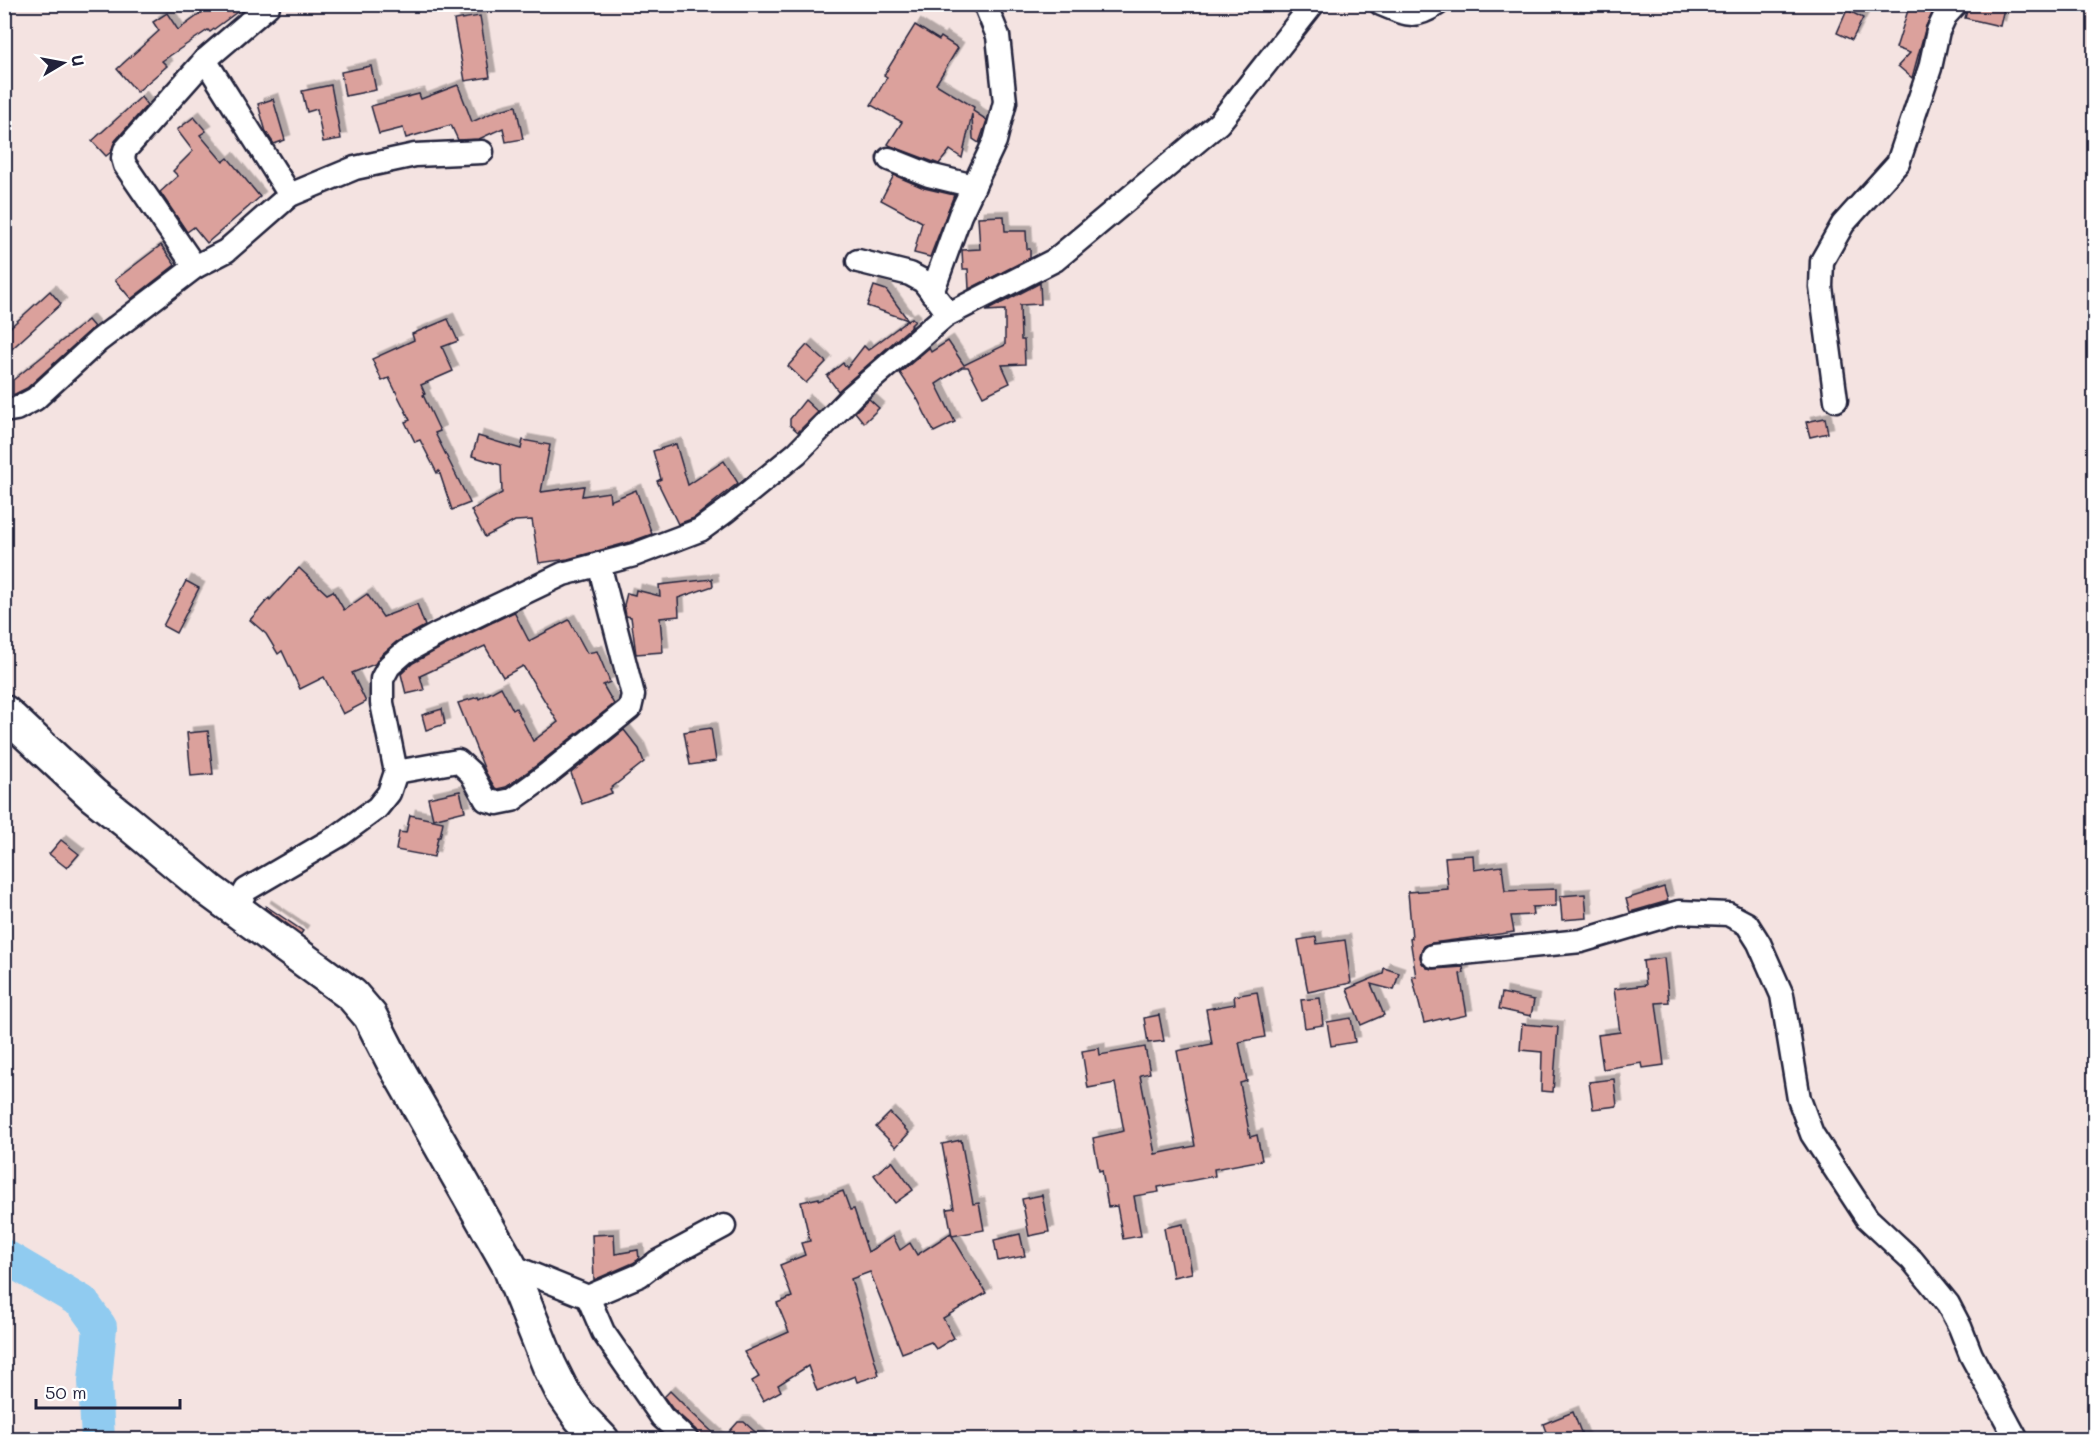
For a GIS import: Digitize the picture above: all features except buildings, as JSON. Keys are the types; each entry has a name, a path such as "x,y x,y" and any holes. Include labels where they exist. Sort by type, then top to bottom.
{"street":[{"path":"932,293 960,215 995,141 1005,102 998,36 985,4"},
{"path":"241,912 241,900 246,890 340,835 377,808 389,794 396,772 381,703 382,679 390,666 405,652 563,574 634,555 700,530 709,524 797,453 852,396 945,316 1055,260 1219,123 1313,4"},
{"path":"1381,4 1404,14 1422,14 1437,4"},
{"path":"1836,400 1821,287 1822,261 1843,224 1898,163 1930,68 1938,31 1945,16 1956,4"},
{"path":"195,267 125,165 123,158 125,150 205,60 268,6"},
{"path":"205,60 290,195"},
{"path":"8,406 35,399 98,341 195,267 226,251 290,195 355,168 415,155 482,152"},
{"path":"889,159 929,175 974,186"},
{"path":"858,261 910,274 923,281 945,309 945,316"},
{"path":"396,772 458,761 471,773 486,800 497,803 512,800 630,708 633,695 599,564"},
{"path":"4,712 93,795 209,890 352,995 369,1016 509,1265 549,1365 562,1391 580,1417 602,1440"},
{"path":"1433,956 1581,941 1679,912 1728,914 1747,924 1760,943 1782,995 1799,1100 1812,1134 1867,1218 1912,1260 1948,1304 1971,1355 2017,1440"},
{"path":"588,1298 640,1275 657,1262 724,1226"},
{"path":"509,1265 588,1298 603,1332 662,1417 687,1440"}],"waterway":[{"path":"4,1256 82,1302 100,1327 95,1381 98,1440"}]}
